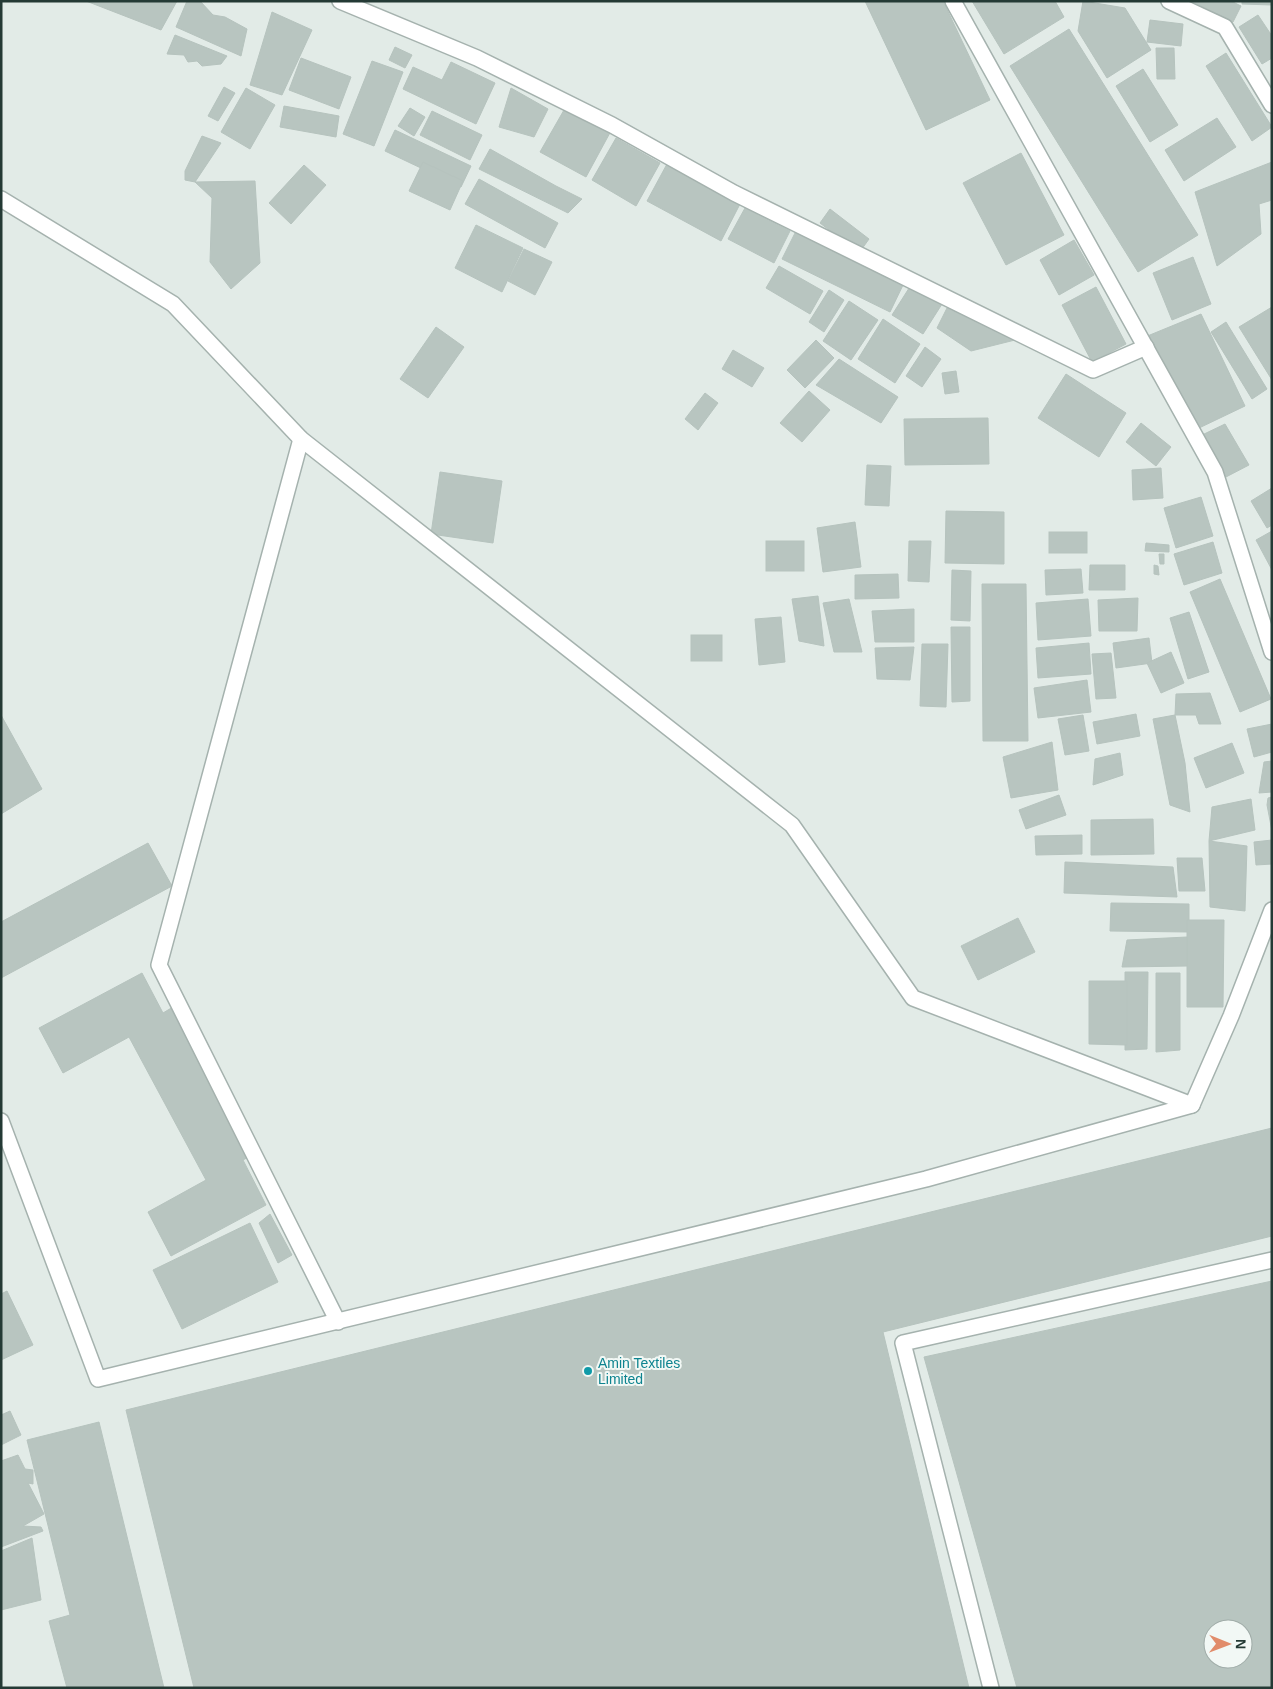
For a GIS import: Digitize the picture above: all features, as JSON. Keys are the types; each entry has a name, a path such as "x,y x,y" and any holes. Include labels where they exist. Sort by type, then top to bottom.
{"street":[{"path":"340,1 477,58 612,125 734,193 1093,370 1146,348"},
{"path":"953,1 1215,472 1272,652"},
{"path":"1169,1 1225,27 1272,105"},
{"path":"1,199 173,304 301,439 792,825 913,998 1192,1105"},
{"path":"301,439 159,965 338,1322"},
{"path":"1192,1105 1231,1016 1272,910"},
{"path":"1,1121 98,1379 926,1179 1192,1105"},
{"path":"992,1688 903,1343 1272,1260"}],"building":[{"path":"86,1 177,1 161,30"},
{"path":"187,1 200,1 213,15 225,17 247,29 241,56 176,27"},
{"path":"865,1 943,1 990,100 926,130"},
{"path":"972,1 1055,1 1064,17 1004,54"},
{"path":"1083,1 1125,8 1151,50 1107,78 1078,31"},
{"path":"1191,1 1231,1 1241,6 1233,22"},
{"path":"1242,1 1272,1 1272,5 1242,4"},
{"path":"272,12 312,30 282,95 250,85"},
{"path":"1258,15 1272,36 1272,58 1262,64 1239,27"},
{"path":"1150,20 1183,24 1181,46 1147,42"},
{"path":"1069,29 1198,235 1138,272 1010,66"},
{"path":"175,35 227,56 221,64 202,66 197,61 188,62 184,55 167,54"},
{"path":"395,47 412,55 405,68 389,60"},
{"path":"1156,48 1174,48 1175,79 1157,79"},
{"path":"1226,53 1272,127 1252,141 1206,66"},
{"path":"301,58 351,77 339,109 289,90"},
{"path":"372,61 403,72 374,146 343,134"},
{"path":"451,62 495,83 476,124 403,89 413,67 442,80"},
{"path":"1143,69 1178,125 1150,142 1116,86"},
{"path":"224,87 235,93 218,121 208,116"},
{"path":"246,88 275,105 250,149 221,132"},
{"path":"511,88 548,109 534,137 499,127"},
{"path":"284,106 339,116 336,137 280,127"},
{"path":"410,108 425,117 414,136 398,126"},
{"path":"564,110 612,129 586,177 540,152"},
{"path":"432,111 482,135 470,160 420,135"},
{"path":"1217,118 1236,147 1184,181 1165,150"},
{"path":"395,130 471,166 461,187 385,151"},
{"path":"202,136 221,143 195,182 185,180 185,171"},
{"path":"616,138 660,163 636,206 592,180"},
{"path":"490,149 582,199 568,213 479,169"},
{"path":"1021,153 1064,235 1006,265 963,183"},
{"path":"423,162 463,181 450,210 409,191"},
{"path":"1272,162 1272,200 1259,204 1261,234 1217,266 1195,192"},
{"path":"667,164 740,204 721,241 647,201"},
{"path":"304,165 326,185 291,224 269,203"},
{"path":"479,179 558,223 545,248 465,204"},
{"path":"255,181 260,263 231,289 210,262 212,198 195,182"},
{"path":"745,208 790,231 774,263 728,239"},
{"path":"830,209 869,239 859,253 820,223"},
{"path":"476,225 523,248 502,292 455,268"},
{"path":"796,231 904,283 890,312 782,259"},
{"path":"1074,240 1094,275 1059,295 1040,260"},
{"path":"524,249 552,262 535,295 508,281"},
{"path":"1193,257 1211,304 1172,320 1153,273"},
{"path":"779,266 823,291 810,314 766,288"},
{"path":"911,285 942,304 923,334 892,315"},
{"path":"1096,287 1126,344 1092,362 1062,305"},
{"path":"829,290 844,300 824,332 809,322"},
{"path":"849,301 878,320 851,360 823,341"},
{"path":"1272,307 1272,380 1239,327"},
{"path":"947,308 1015,340 971,351 937,328"},
{"path":"1201,314 1245,406 1199,428 1145,337"},
{"path":"883,319 920,344 895,383 858,359"},
{"path":"1226,322 1267,389 1252,399 1211,332"},
{"path":"436,327 464,347 428,398 400,379"},
{"path":"816,340 834,358 805,388 787,370"},
{"path":"925,347 941,359 922,387 906,376"},
{"path":"733,350 764,368 752,387 722,369"},
{"path":"839,359 898,397 881,423 816,385"},
{"path":"956,371 959,392 945,394 942,373"},
{"path":"1066,374 1126,413 1099,457 1038,418"},
{"path":"809,391 830,410 802,442 780,423"},
{"path":"705,393 718,403 698,430 685,419"},
{"path":"988,418 989,464 905,465 904,419"},
{"path":"1141,423 1171,447 1156,466 1126,442"},
{"path":"1225,424 1249,465 1224,478 1200,436"},
{"path":"867,465 891,466 889,506 865,505"},
{"path":"1161,468 1163,498 1133,500 1132,470"},
{"path":"440,472 502,481 493,543 431,534"},
{"path":"1272,488 1272,525 1267,528 1251,501"},
{"path":"1201,497 1213,536 1176,548 1164,508"},
{"path":"946,511 1004,512 1004,564 945,563"},
{"path":"855,522 861,567 823,572 817,528"},
{"path":"1272,531 1272,570 1256,540"},
{"path":"1049,532 1087,532 1087,553 1049,553"},
{"path":"766,541 804,541 804,571 766,571"},
{"path":"909,541 931,541 929,582 908,581"},
{"path":"1213,542 1222,573 1184,585 1174,554"},
{"path":"1146,543 1169,545 1169,552 1145,551"},
{"path":"1159,554 1164,554 1164,564 1160,564"},
{"path":"1090,565 1125,565 1125,590 1089,590"},
{"path":"1154,565 1158,566 1159,575 1154,574"},
{"path":"1081,569 1083,593 1046,595 1045,570"},
{"path":"952,570 971,571 970,621 951,620"},
{"path":"898,574 899,598 855,599 855,575"},
{"path":"1220,579 1271,699 1240,712 1190,592"},
{"path":"982,584 1026,584 1028,741 983,741"},
{"path":"818,596 824,646 799,641 792,599"},
{"path":"1138,598 1137,631 1099,631 1098,600"},
{"path":"849,599 862,652 834,652 823,603"},
{"path":"1088,599 1091,636 1038,640 1036,603"},
{"path":"914,609 914,642 875,642 872,611"},
{"path":"1189,612 1209,672 1188,679 1170,618"},
{"path":"781,617 785,662 759,665 755,619"},
{"path":"951,627 970,627 970,701 952,702"},
{"path":"691,635 722,635 722,661 691,661"},
{"path":"1149,638 1152,663 1116,668 1113,643"},
{"path":"1089,643 1091,674 1038,678 1036,648"},
{"path":"922,644 948,644 946,707 920,706"},
{"path":"914,647 910,680 877,679 875,648"},
{"path":"1171,652 1184,683 1161,693 1147,663"},
{"path":"1111,653 1116,698 1096,699 1092,654"},
{"path":"1087,680 1091,712 1038,718 1034,688"},
{"path":"1210,693 1221,724 1199,724 1196,715 1175,715 1176,694"},
{"path":"1136,714 1140,736 1097,744 1093,722"},
{"path":"1,715 42,789 1,814"},
{"path":"1083,715 1089,751 1065,755 1058,719"},
{"path":"1175,715 1185,763 1190,812 1170,805 1153,719"},
{"path":"1272,724 1272,752 1254,757 1247,729"},
{"path":"1052,742 1058,790 1011,798 1003,757"},
{"path":"1232,743 1244,773 1206,788 1194,758"},
{"path":"1120,753 1123,775 1093,785 1095,759"},
{"path":"1272,761 1272,792 1259,793 1264,762"},
{"path":"1059,795 1066,815 1026,829 1019,810"},
{"path":"1272,797 1272,831 1267,805 1268,798"},
{"path":"1251,799 1255,830 1209,841 1212,807"},
{"path":"1153,819 1154,854 1091,855 1091,820"},
{"path":"1082,835 1082,854 1036,855 1035,836"},
{"path":"1272,840 1272,864 1256,865 1254,842"},
{"path":"1209,841 1247,846 1245,911 1210,907"},
{"path":"148,843 172,886 1,978 1,922"},
{"path":"1177,858 1202,858 1205,891 1179,891"},
{"path":"1065,862 1173,867 1177,897 1064,893"},
{"path":"1111,903 1189,904 1189,932 1110,931"},
{"path":"1018,918 1035,952 978,980 961,946"},
{"path":"1187,920 1224,920 1223,1007 1187,1007"},
{"path":"1187,937 1187,966 1122,967 1127,940"},
{"path":"1125,972 1148,972 1147,1049 1125,1050"},
{"path":"142,973 163,1013 173,1007 252,1155 243,1160 266,1205 171,1256 148,1212 206,1180 129,1037 63,1073 39,1028"},
{"path":"1156,973 1180,973 1180,1050 1156,1052"},
{"path":"1089,981 1127,981 1127,1045 1089,1044"},
{"name":"Amin Textiles Limited","path":"1272,1128 1272,1236 883,1332 969,1688 194,1688 126,1410"},
{"path":"270,1214 292,1255 278,1263 259,1223"},
{"path":"250,1223 278,1282 182,1329 153,1270"},
{"path":"1272,1281 1272,1688 1017,1688 924,1357"},
{"path":"7,1291 33,1345 1,1360 1,1294"},
{"path":"10,1411 21,1435 1,1445 1,1415"},
{"path":"99,1422 164,1688 67,1688 49,1621 70,1615 27,1440"},
{"path":"18,1455 25,1469 33,1470 33,1484 28,1483 44,1514 23,1526 41,1527 43,1531 1,1547 1,1461"},
{"path":"32,1538 41,1600 1,1610 1,1551"}],"place":[{"name":"Amin Textiles Limited","path":"588,1371"}]}
